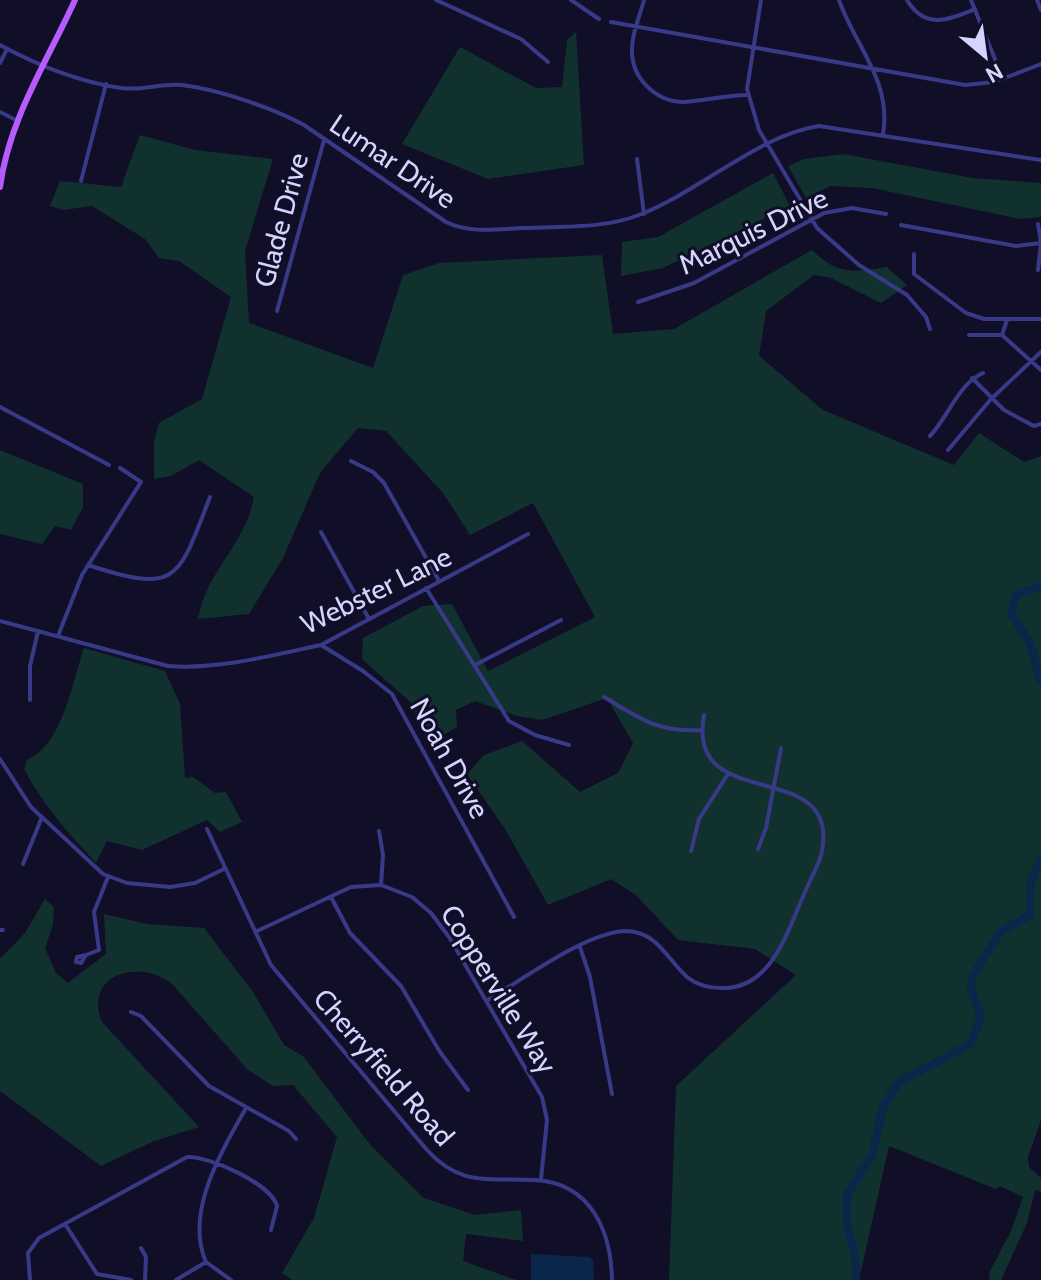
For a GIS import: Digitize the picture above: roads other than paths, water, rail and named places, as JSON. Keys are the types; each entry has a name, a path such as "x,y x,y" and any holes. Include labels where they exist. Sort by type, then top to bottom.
{"main road":[{"path":"0,187 1,168 16,120 75,0"}],"street":[{"path":"437,0 521,39 548,62"},
{"path":"571,0 599,19"},
{"path":"644,0 633,62 639,76 653,92 682,102 747,95"},
{"path":"761,0 747,95 752,115 810,219 847,255 907,295 926,317 930,329"},
{"path":"839,0 875,69 885,115 883,134"},
{"path":"907,0 919,16 933,21 947,20 975,9"},
{"path":"971,0 1003,79"},
{"path":"1037,0 1041,10"},
{"path":"611,22 970,86 1003,79 1041,64"},
{"name":"Lumar Drive","path":"0,45 43,67 106,84 128,89 194,87 287,117 446,222 463,228 589,225 644,214 799,130 819,126 883,134 1017,159 1041,160"},
{"path":"0,63 7,49"},
{"path":"81,181 106,84"},
{"path":"0,112 16,120"},
{"name":"Glade Drive","path":"277,311 324,140"},
{"path":"637,159 644,214"},
{"name":"Marquis Drive","path":"638,302 694,283 810,219 845,208 886,214"},
{"path":"1038,224 1041,243 1038,270"},
{"path":"901,225 1016,246 1041,243"},
{"path":"914,254 914,274 956,307 976,317 1041,319"},
{"path":"1002,335 1007,320"},
{"path":"969,335 1002,335 1041,370"},
{"path":"948,450 991,399 1041,352"},
{"path":"930,436 951,410 964,384 983,373"},
{"path":"972,378 991,399 1034,426 1041,424"},
{"path":"0,407 109,465"},
{"path":"351,461 384,483 439,581"},
{"path":"58,636 70,598 141,482 120,468"},
{"path":"88,565 138,581 153,581 167,576 182,561 210,497"},
{"path":"321,532 369,619"},
{"name":"Webster Lane","path":"0,621 160,664 183,667 321,645 528,534"},
{"path":"426,588 509,721 535,735 569,745"},
{"path":"474,666 561,620"},
{"path":"30,700 30,666 38,631"},
{"name":"Noah Drive","path":"321,645 363,671 392,694 514,917"},
{"path":"604,697 656,728 702,730"},
{"path":"486,1001 604,935 640,933 661,946 688,977 715,988 743,984 764,972 777,952 823,847 822,828 811,807 791,791 750,783 728,774 710,756 702,730 704,715"},
{"path":"758,849 781,748"},
{"path":"0,759 31,807 93,868 108,877 170,887 195,883 224,869"},
{"path":"691,851 699,819 728,774"},
{"path":"23,864 42,817"},
{"name":"Cherryfield Road","path":"207,829 255,932 284,982 436,1160 454,1172 478,1180 541,1180 569,1190 596,1214 609,1242 612,1280"},
{"path":"255,932 351,887 381,885 383,861 379,831"},
{"path":"69,958 77,957 79,963 86,955 99,950 94,912 108,877"},
{"name":"Copperville Way","path":"381,885 412,897 431,913 486,1001 544,1104 547,1120 541,1180"},
{"path":"331,897 350,933 401,986 444,1058 468,1090"},
{"path":"580,947 590,977 612,1094"},
{"path":"131,1012 141,1016 209,1086 289,1131 296,1139"},
{"path":"231,1280 206,1262 199,1242 201,1218 217,1164 246,1108"},
{"path":"30,1280 27,1261 31,1247 65,1224 182,1158 198,1157 217,1164 272,1195 277,1211 271,1230"},
{"path":"65,1224 94,1271 107,1278 131,1280"},
{"path":"141,1248 146,1257 145,1280"},
{"path":"176,1280 206,1262"}],"water":[{"path":"531,1254 589,1257 593,1260 594,1280 531,1280"}],"waterway":[{"path":"1041,586 1016,595 1011,614 1030,643 1041,682"},
{"path":"856,1280 855,1254 847,1225 847,1195 872,1155 883,1107 899,1082 971,1044 981,1016 971,990 972,977 1000,932 1030,915 1031,881 1041,860"}]}
